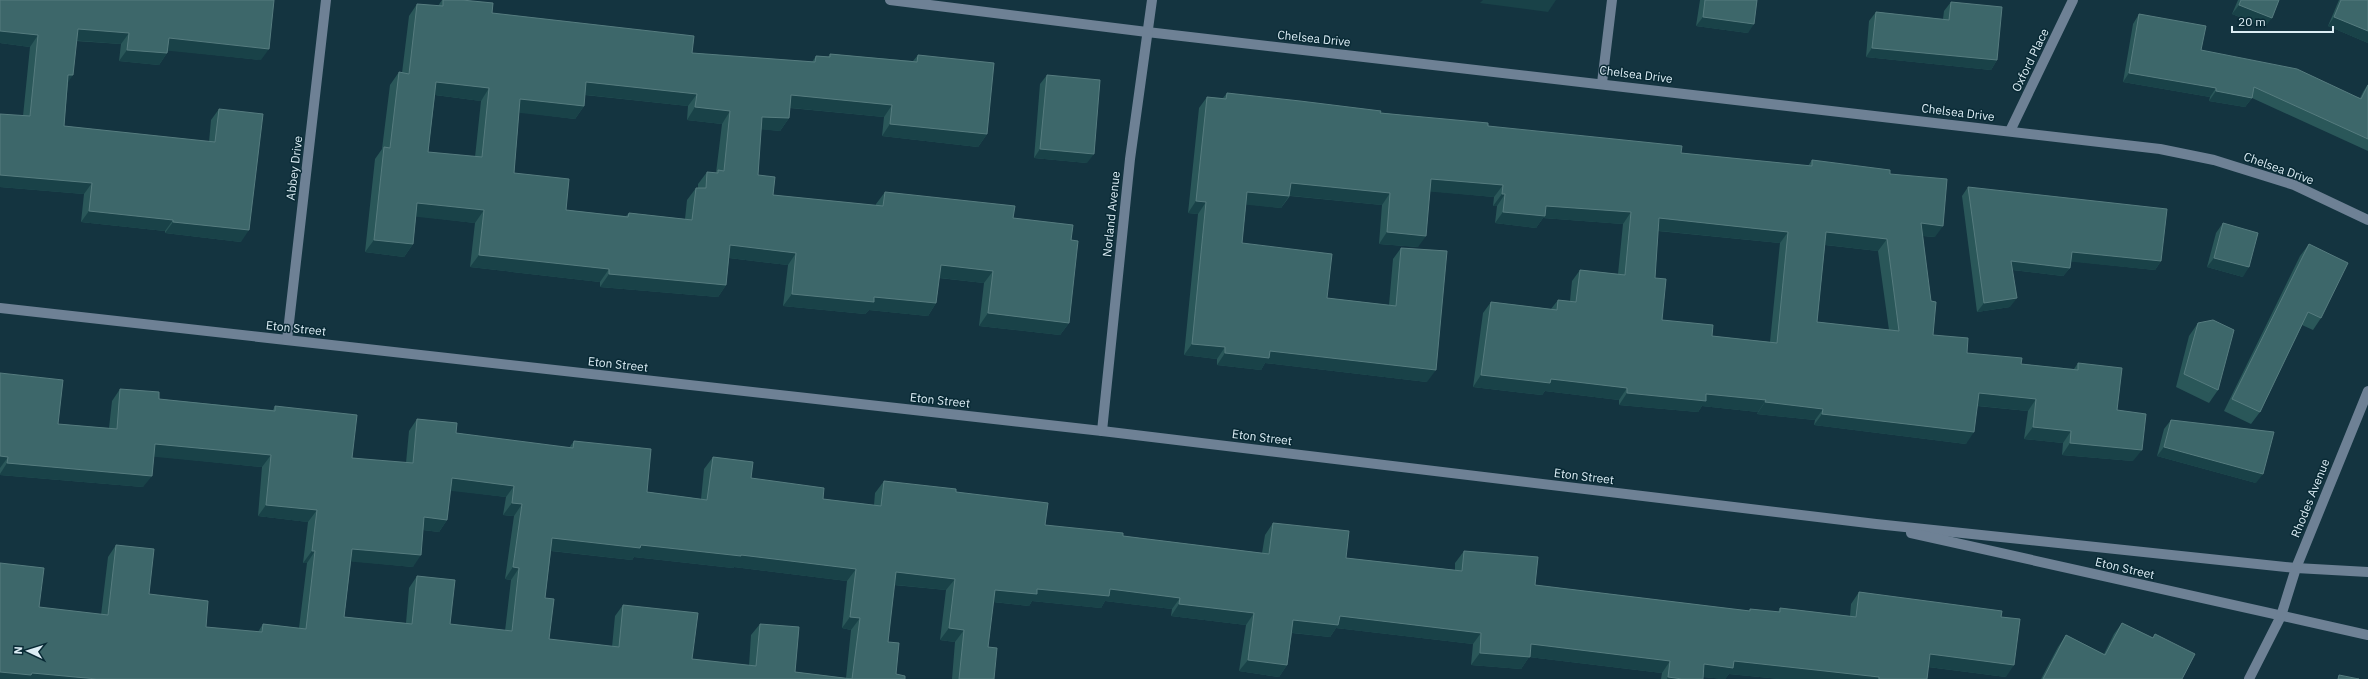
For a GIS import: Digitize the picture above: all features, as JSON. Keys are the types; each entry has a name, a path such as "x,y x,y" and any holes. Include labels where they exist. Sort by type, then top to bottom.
{"street":[{"name":"Abbey Drive","path":"287,340 326,0"},
{"name":"Chelsea Drive","path":"890,0 1147,32 1602,83 2160,149 2214,160 2294,185 2368,220"},
{"name":"Norland Avenue","path":"1102,431 1130,159 1152,0"},
{"path":"1602,83 1612,0"},
{"name":"Oxford Place","path":"2010,131 2074,0"},
{"name":"Eton Street","path":"0,308 1102,431 1876,524 2296,568 2368,572"},
{"name":"Rhodes Avenue","path":"2249,679 2281,616 2296,568 2368,391"},
{"name":"Eton Street","path":"1876,524 1943,541 2368,635"}],"building":[{"path":"0,0 274,0 269,49 169,38 167,53 127,50 129,33 78,29 73,75 68,75 64,126 215,142 219,109 263,114 249,230 89,211 92,183 0,175 0,114 30,116 38,35 0,31"},
{"path":"443,0 493,3 492,13 694,36 692,53 815,62 816,56 830,57 830,54 917,62 918,55 994,63 987,134 890,124 892,105 791,95 789,118 762,117 758,175 775,177 773,195 883,206 885,192 1015,206 1013,218 1073,225 1071,240 1078,241 1069,323 988,313 993,271 941,265 936,303 874,297 874,302 792,294 796,253 730,245 726,285 609,274 609,269 479,255 484,210 417,203 413,244 374,240 384,147 390,148 399,72 409,74 417,4 443,6","holes":["436,82 489,88 482,157 428,152","586,82 697,94 695,107 730,111 724,171 718,170 718,173 707,172 706,188 696,188 692,220 629,213 628,217 566,210 569,179 514,173 520,99 584,106"]},
{"path":"1705,0 1757,0 1754,24 1703,17"},
{"path":"2241,0 2279,0 2272,18 2239,5"},
{"path":"2341,0 2368,0 2368,31 2334,17"},
{"path":"1951,2 2002,7 1997,60 1872,48 1876,12 1949,20"},
{"path":"2139,14 2206,26 2201,50 2297,69 2361,99 2368,85 2368,139 2254,87 2252,98 2216,91 2216,88 2129,73"},
{"path":"1047,75 1100,80 1094,154 1040,149"},
{"path":"1227,93 1300,101 1381,111 1380,113 1488,123 1488,126 1682,146 1681,153 1812,166 1812,160 1890,170 1890,174 1947,179 1943,226 1921,223 1931,301 1936,302 1933,335 1968,338 1967,353 2022,358 2021,364 2078,370 2078,363 2122,368 2117,410 2146,414 2142,450 2070,443 2071,431 2033,427 2036,399 1979,393 1974,432 1822,414 1823,409 1765,402 1766,400 1706,394 1706,401 1627,393 1627,388 1551,379 1550,383 1481,375 1491,302 1557,310 1558,300 1576,302 1580,270 1625,275 1631,212 1546,206 1545,216 1503,212 1505,194 1502,194 1503,185 1431,179 1426,236 1387,232 1390,193 1291,183 1289,196 1247,192 1242,243 1332,254 1327,298 1396,306 1401,248 1447,251 1436,370 1270,351 1269,358 1225,353 1225,347 1192,344 1206,202 1196,201 1207,97 1226,99","holes":["1659,218 1788,232 1777,343 1712,336 1713,325 1662,320 1666,279 1655,278","1826,232 1887,239 1899,331 1817,322"]},
{"path":"1968,187 2167,209 2161,261 2072,252 2070,268 2011,261 2017,298 1984,303"},
{"path":"2223,223 2258,233 2249,267 2214,258"},
{"path":"2309,244 2348,263 2321,318 2308,312 2260,412 2232,399"},
{"path":"2213,320 2234,330 2218,390 2184,374 2198,323"},
{"path":"0,373 63,380 58,424 117,429 120,389 159,392 159,399 275,411 275,406 357,415 352,458 413,463 417,419 457,423 456,433 573,448 574,441 651,449 647,492 707,500 713,457 753,462 751,478 824,488 823,499 881,506 884,481 956,489 956,492 1048,503 1045,525 1123,533 1123,536 1269,554 1273,523 1349,531 1346,558 1462,571 1464,551 1538,557 1535,585 1750,611 1750,609 1780,612 1780,608 1856,617 1859,592 2002,611 2001,617 2020,619 2014,665 1930,654 1927,679 1879,679 1879,677 1734,661 1733,668 1704,664 1703,679 1682,679 1668,677 1670,661 1531,644 1530,657 1480,653 1481,633 1340,616 1338,625 1293,620 1287,665 1248,660 1254,613 1179,604 1180,598 1110,589 1109,596 1037,589 1037,594 995,590 988,647 997,648 994,679 959,679 964,630 949,628 955,579 896,572 888,642 899,643 896,674 905,676 905,679 852,679 97,679 32,673 31,675 0,672 0,563 44,568 39,607 108,615 116,545 154,549 149,594 208,601 206,627 262,632 263,624 306,629 315,551 312,551 317,510 266,505 271,455 155,444 152,476 7,463 8,457 0,456","holes":["452,478 514,486 512,503 522,504 513,567 519,568 512,631 450,624 455,580 417,576 412,624 344,617 352,549 421,555 424,517 447,520","552,538 640,548 641,545 741,555 856,569 850,617 860,618 852,679 795,672 799,627 760,624 756,666 692,659 698,613 623,605 619,647 549,639 554,599 545,598"]},
{"path":"2171,420 2274,432 2263,474 2164,447"},
{"path":"2122,623 2153,638 2155,634 2195,654 2182,679 2043,679 2066,635 2105,655"},
{"path":"2339,675 2359,679 2338,679"}]}
